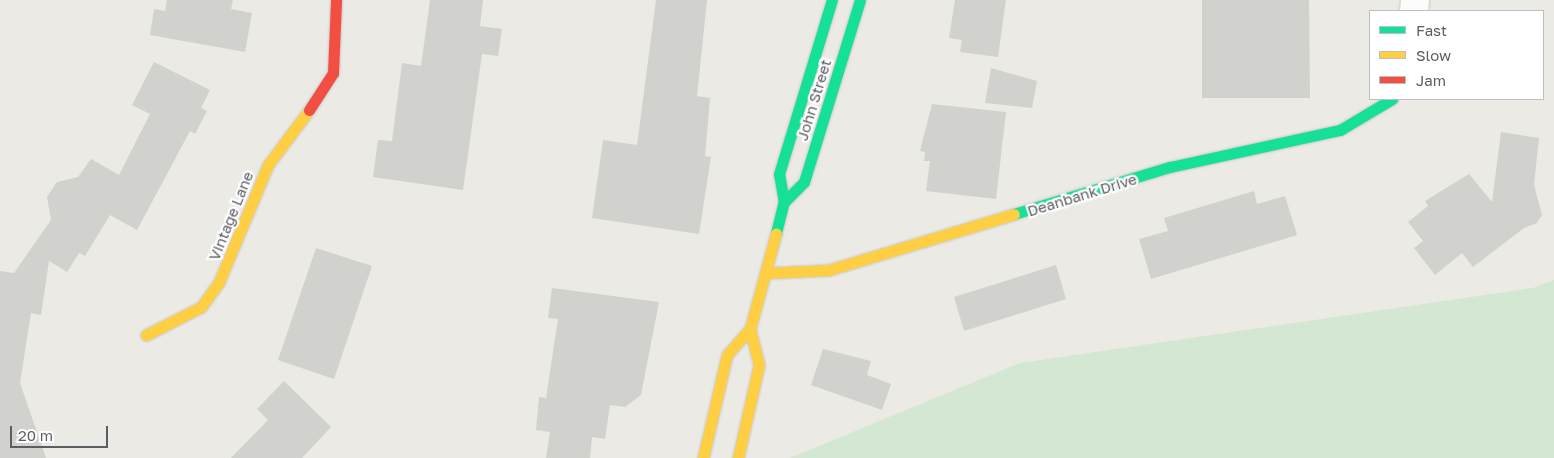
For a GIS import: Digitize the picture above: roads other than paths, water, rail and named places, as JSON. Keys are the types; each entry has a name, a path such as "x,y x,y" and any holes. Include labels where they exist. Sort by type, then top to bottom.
{"street":[{"name":"Vintage Lane","path":"146,335 201,307 219,282 268,165 292,137 333,73 336,0"},
{"name":"John Street","path":"703,458 727,355 750,329 784,202 779,174 832,0"},
{"name":"John Street","path":"784,202 804,182 860,0"},
{"name":"Deanbank Drive","path":"766,272 829,270 1170,167 1340,130 1377,112 1391,100"},
{"name":"John Street","path":"738,458 759,365 750,329"}]}
